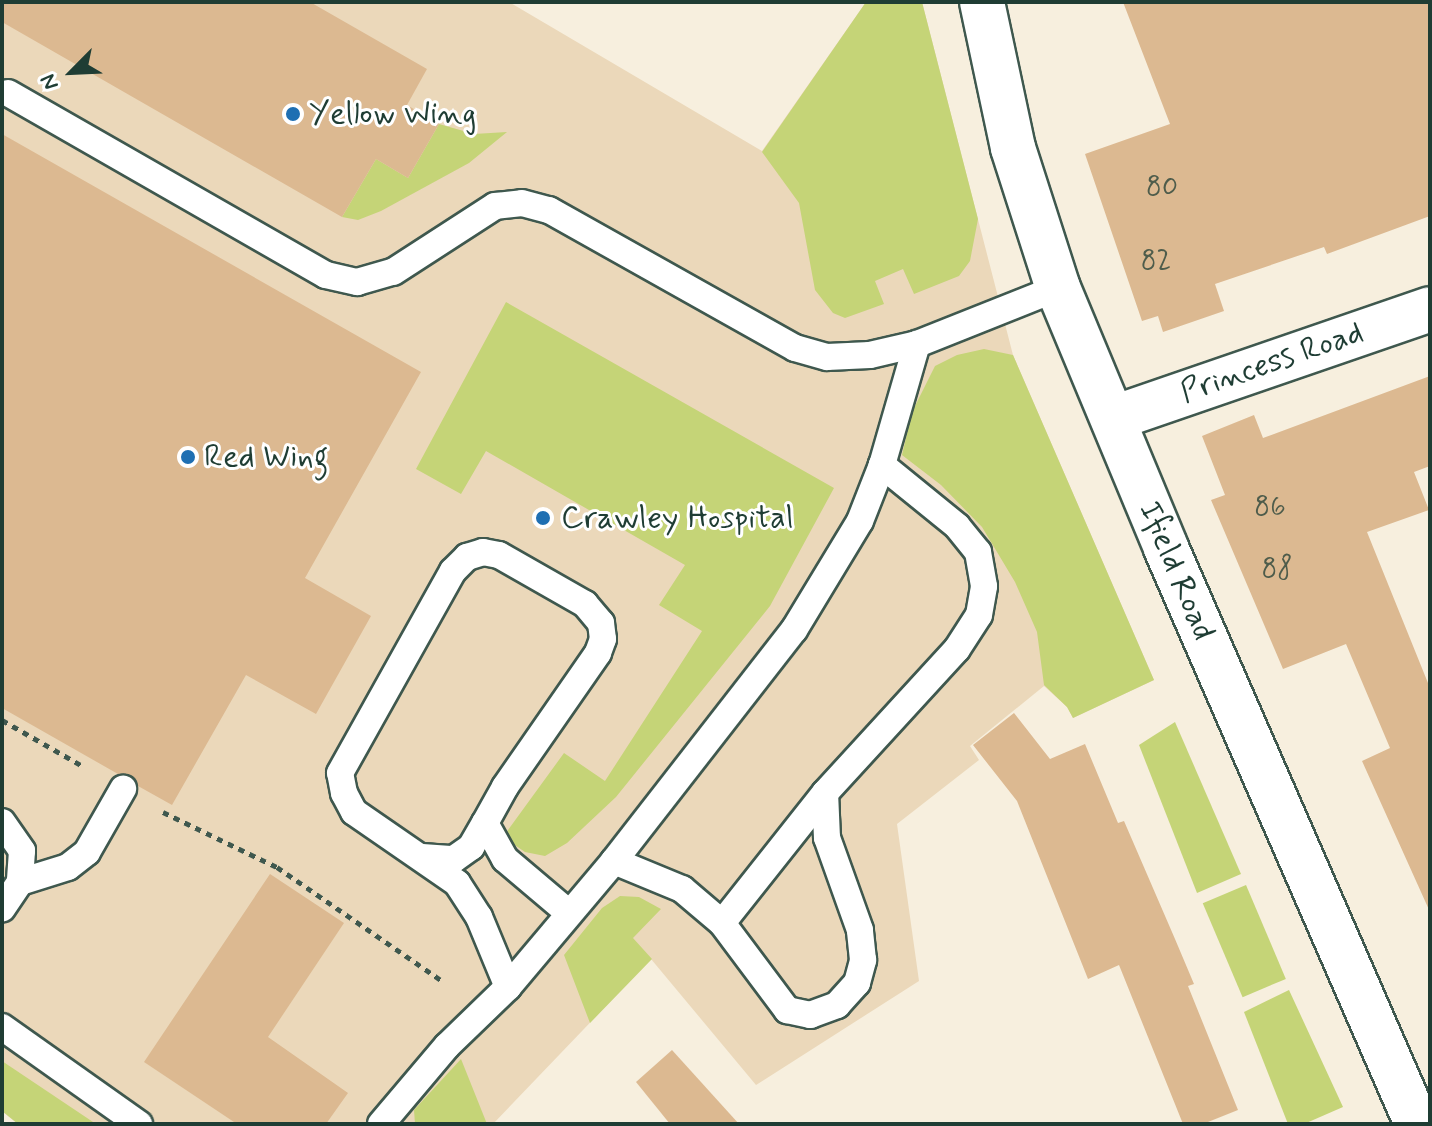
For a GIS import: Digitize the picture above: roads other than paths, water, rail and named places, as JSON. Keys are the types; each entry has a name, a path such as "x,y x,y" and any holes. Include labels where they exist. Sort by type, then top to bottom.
{"street":[{"name":"Ifield Road","path":"982,2 1013,148 1058,288 1166,548 1413,1071 1417,1124"},
{"name":"Princess Road","path":"1114,418 1430,309"}],"lane":[{"path":"8,93 326,275 357,282 393,272 495,206 522,203 549,210 795,348 827,357 870,355 917,344 1058,288"},
{"path":"381,1124 447,1046 508,987 614,861 794,630 860,521 882,465 917,344"},
{"path":"722,923 825,793 957,649 979,615 984,586 978,552 957,526 882,465"},
{"path":"419,856 454,859 471,847 505,787 598,653 603,639 601,623 585,604 499,555 483,552 467,557 453,571 340,773 344,793 354,812 457,883 468,898 508,987"},
{"path":"20,882 68,867 87,852 123,789"},
{"path":"614,861 682,889 722,923 787,1010 810,1015 837,1005 857,983 863,960 860,930 827,838 825,793"},
{"path":"2,822 22,851 20,882 2,909"},
{"path":"485,823 505,859 569,913"},
{"path":"2,1027 139,1124"}],"place":[{"name":"Yellow Wing","path":"293,114"},
{"name":"Red Wing","path":"188,457"},
{"name":"Crawley Hospital","path":"543,518"}]}
